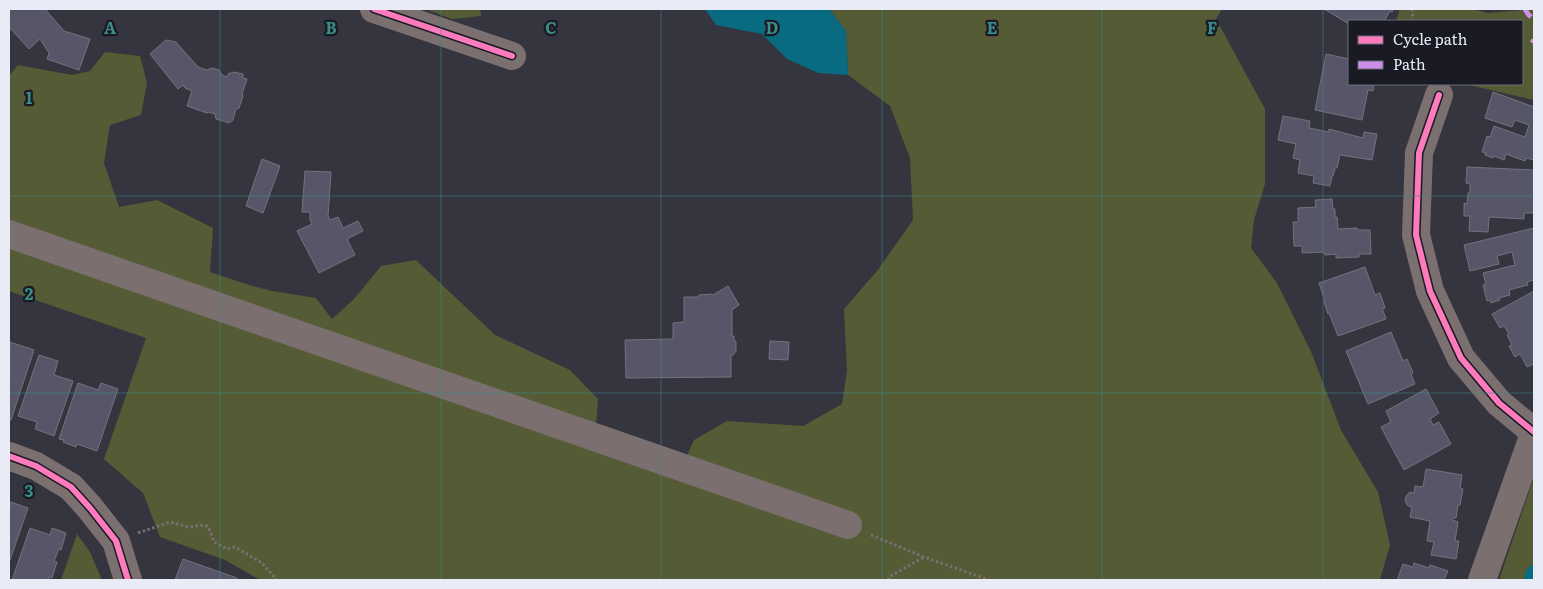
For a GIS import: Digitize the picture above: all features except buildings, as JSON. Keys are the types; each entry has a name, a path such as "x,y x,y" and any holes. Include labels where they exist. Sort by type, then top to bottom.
{"street":[{"path":"374,9 512,56"},
{"path":"1439,95 1419,153 1416,235 1430,291 1461,358 1499,403 1534,433 1482,580"},
{"path":"9,234 848,525"},
{"path":"9,456 36,466 71,487 116,541 128,580"}],"path":[{"path":"116,541 170,522 188,527 204,526 209,528 214,542 227,549 235,547 262,563 277,580"},
{"path":"848,525 924,557 989,580"},
{"path":"888,580 889,577 924,557"}],"green space":[{"path":"425,9 480,9 481,16 452,19"},
{"path":"829,9 1222,9 1216,19 1265,109 1265,184 1254,220 1251,248 1277,283 1312,354 1341,430 1378,492 1390,545 1380,580 260,580 225,560 160,537 143,493 104,459 146,338 9,291 9,76 18,65 72,75 90,71 105,52 140,56 147,83 141,115 110,125 104,163 119,207 157,200 213,228 210,272 272,291 316,298 332,319 354,299 381,266 416,260 495,335 570,370 598,399 595,438 681,469 694,440 727,421 803,426 842,404 847,371 844,309 877,271 913,220 910,158 890,106 848,75 846,31"},
{"path":"1400,9 1471,9 1488,13 1534,9 1534,100 1469,85 1523,85 1523,20 1396,20"},
{"path":"1534,477 1534,580 1499,580"},
{"path":"77,534 90,552 102,580 61,580"}],"water":[{"path":"705,9 829,9 846,31 848,75 818,73 787,59 762,34 716,25"},
{"path":"1531,565 1534,565 1534,580 1524,580 1525,572"}],"marked path":[{"path":"1525,9 1534,20"}],"cycle path":[{"path":"374,9 512,56"},
{"path":"1439,95 1419,153 1416,235 1430,291 1461,358 1499,403 1534,432"},
{"path":"9,456 36,466 71,487 116,541 128,580"}]}
